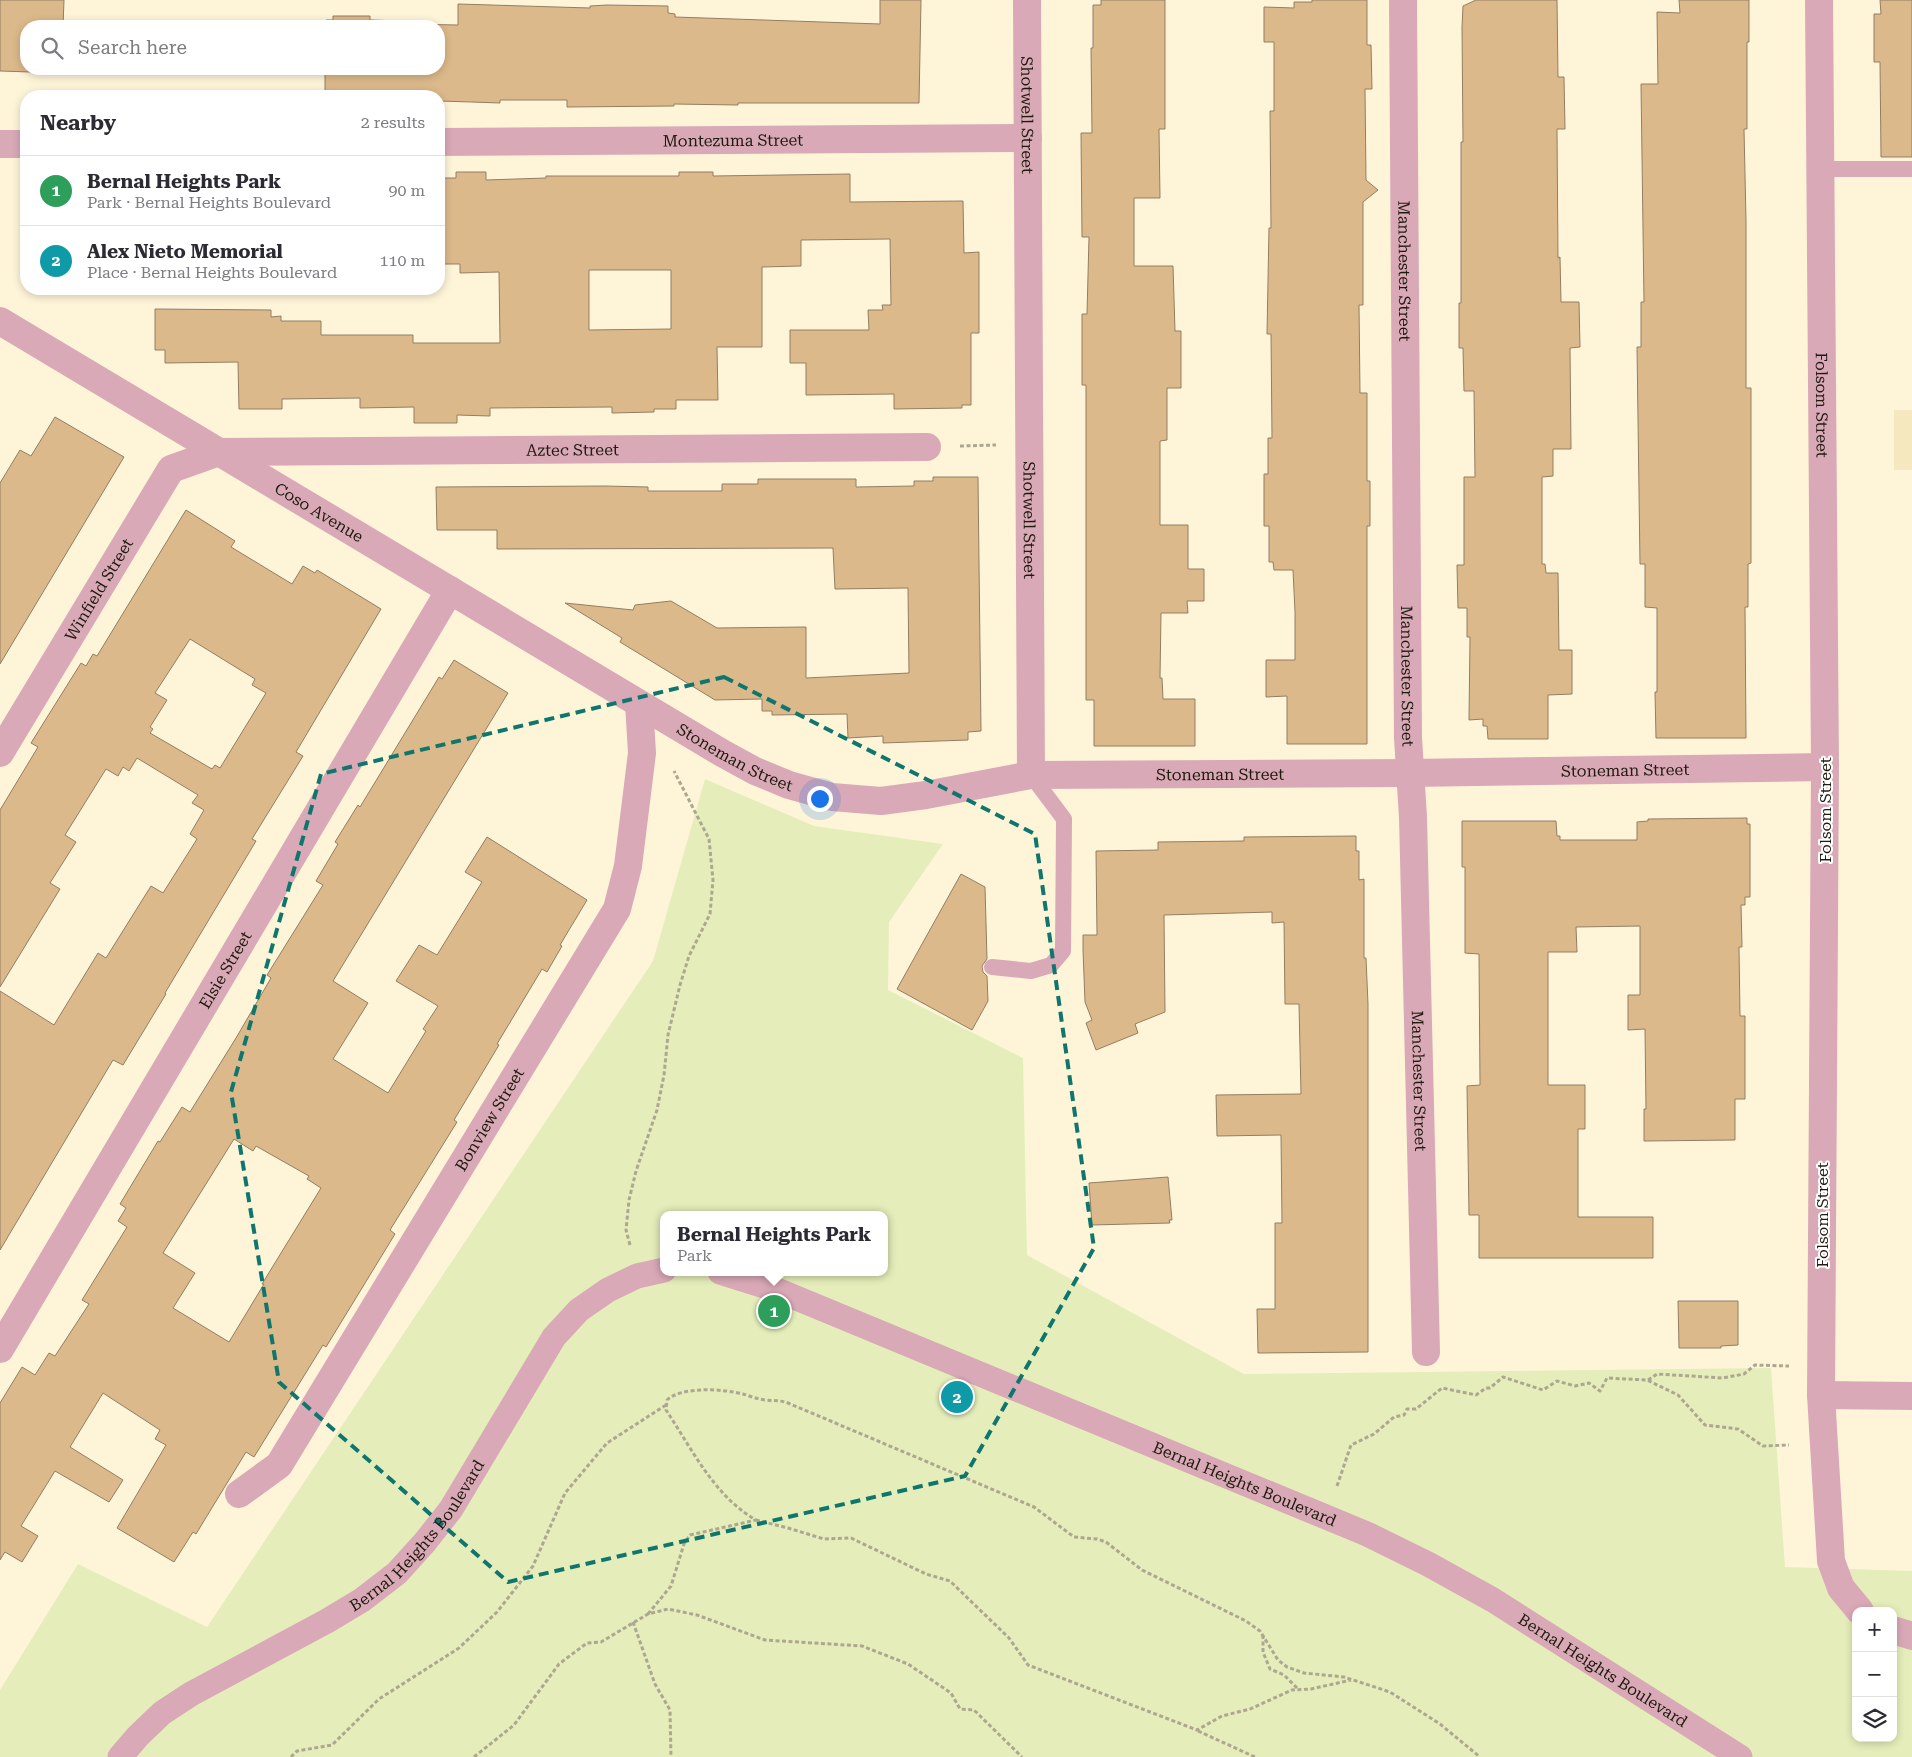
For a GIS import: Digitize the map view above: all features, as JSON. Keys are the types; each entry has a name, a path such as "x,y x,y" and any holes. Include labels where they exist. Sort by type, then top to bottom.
{"street":[{"name":"Shotwell Street","path":"1027,0 1031,775"},
{"name":"Manchester Street","path":"1403,0 1408,738 1426,1352"},
{"name":"Folsom Street","path":"1819,0 1825,767 1821,1395 1832,1561 1841,1588 1857,1607"},
{"name":"Montezuma Street","path":"445,142 1028,138"},
{"path":"0,144 20,144"},
{"name":"Coso Avenue","path":"0,321 640,704"},
{"name":"Aztec Street","path":"219,452 927,446"},
{"name":"Winfield Street","path":"0,753 171,469 219,452"},
{"name":"Elsie Street","path":"0,1349 450,590"},
{"name":"Stoneman Street","path":"640,704 755,771 789,785 832,796 881,800 926,796 1031,775 1410,773 1825,767"},
{"name":"Bonview Street","path":"239,1494 279,1465 617,909 628,866 642,753 640,704"},
{"name":"Bernal Heights Boulevard","path":"120,1757 162,1713 191,1694 362,1600 397,1573 426,1542 451,1508 554,1337 579,1310 608,1290 637,1276 660,1271"},
{"name":"Bernal Heights Boulevard","path":"733,1276 777,1290 1367,1534 1428,1564 1492,1600 1740,1757"},
{"path":"1821,1395 1912,1396"},
{"path":"1897,1631 1912,1636"}],"lane":[{"path":"1820,170 1912,169"},
{"path":"992,967 1031,971 1051,965 1064,951 1064,819 1031,775"}],"path":[{"path":"927,446 1030,445"},
{"path":"637,1276 626,1230 628,1200 656,1110 664,1075 668,1036 680,985 689,956 710,914 714,880 709,839 670,763"},
{"path":"1647,1380 1657,1374 1723,1378 1744,1374 1755,1365 1821,1367"},
{"path":"1326,1517 1352,1445 1374,1434 1394,1417 1404,1415 1407,1410 1416,1409 1442,1388 1476,1395 1486,1388 1490,1388 1502,1377 1543,1390 1557,1381 1575,1386 1590,1383 1600,1390 1607,1378 1647,1380 1678,1395 1705,1425 1738,1429 1763,1446 1824,1442"},
{"path":"1255,1757 1197,1730 1028,1665 1009,1638 950,1581 926,1574 851,1538 824,1539 756,1520 733,1504 716,1485 666,1410 667,1400 679,1393 711,1390 741,1393 764,1400 788,1403 1034,1507 1070,1535 1106,1542 1142,1570 1238,1616 1254,1626 1262,1634 1278,1660 1292,1670 1353,1680 1371,1687 1383,1689 1403,1699 1440,1724 1480,1757"},
{"path":"291,1757 297,1751 332,1745 379,1699 459,1648 497,1612 533,1566 565,1493 608,1443 666,1405"},
{"path":"648,1614 671,1586 684,1544 690,1535 756,1520"},
{"path":"474,1757 514,1725 559,1664 587,1643 601,1642 648,1614 668,1609 698,1615 765,1640 862,1646 908,1664 951,1693 960,1709 974,1710 1022,1757"},
{"path":"633,1622 655,1684 670,1710 671,1757"},
{"path":"1262,1634 1263,1652 1270,1669 1284,1676 1297,1688"},
{"path":"1197,1730 1222,1716 1250,1709 1297,1688 1311,1689 1353,1680"}],"highlighted area":[{"path":"724,677 1035,834 1094,1248 965,1476 508,1582 279,1382 231,1092 321,774"}],"shaded area":[{"path":"1894,410 1912,410 1912,470 1894,470"}],"green space":[{"path":"705,779 814,826 943,844 889,922 888,990 1023,1058 1027,1255 1244,1374 1771,1368 1785,1567 1912,1571 1912,1757 0,1757 0,1690 78,1564 207,1627 653,961"}],"building":[{"path":"0,0 64,0 63,20 20,20 20,72 0,71"},
{"path":"880,0 921,0 919,103 738,103 738,105 674,104 674,106 567,107 567,100 500,100 500,103 445,101 445,90 325,90 325,75 445,75 445,25 458,25 458,4 590,8 590,6 607,5 668,6 668,13 675,14 675,17 880,24"},
{"path":"1101,0 1165,0 1165,129 1159,129 1160,198 1134,198 1134,266 1173,266 1175,331 1181,331 1181,388 1167,388 1167,440 1160,441 1160,525 1188,525 1188,569 1204,569 1204,601 1187,601 1188,613 1161,613 1160,678 1162,678 1163,699 1195,699 1195,746 1094,746 1094,700 1086,700 1086,385 1082,385 1082,314 1087,314 1089,237 1082,237 1081,133 1092,133 1091,48 1093,48 1093,5 1101,5"},
{"path":"1312,0 1367,0 1367,45 1371,45 1372,89 1365,89 1366,180 1378,190 1363,202 1363,305 1359,305 1360,393 1367,393 1367,481 1370,481 1370,526 1367,526 1367,744 1287,744 1287,696 1266,697 1266,660 1295,660 1295,612 1293,570 1274,570 1273,562 1269,562 1269,526 1264,526 1264,474 1268,474 1268,438 1272,438 1271,334 1267,334 1269,228 1271,228 1270,111 1274,111 1274,42 1264,42 1264,7 1294,8 1294,2 1312,2"},
{"path":"1476,0 1557,0 1558,77 1564,77 1565,129 1557,129 1558,258 1560,257 1561,302 1579,302 1580,347 1570,348 1571,449 1553,449 1553,476 1542,477 1542,564 1545,564 1546,573 1558,573 1559,650 1572,650 1572,694 1548,695 1548,739 1488,739 1487,726 1483,726 1483,719 1469,720 1470,637 1467,637 1467,608 1458,608 1457,565 1464,565 1464,477 1475,477 1474,391 1464,391 1463,348 1459,348 1459,303 1461,303 1461,142 1463,142 1462,27 1463,6"},
{"path":"1679,0 1749,0 1747,129 1744,129 1746,388 1751,388 1751,563 1748,564 1748,607 1745,607 1746,738 1656,738 1657,608 1645,607 1645,564 1640,564 1637,347 1641,347 1641,302 1644,302 1641,84 1658,84 1657,12 1680,13"},
{"path":"1880,0 1912,0 1912,157 1881,157 1880,62 1874,62 1874,14 1881,14"},
{"path":"333,16 370,16 370,20 333,20"},
{"path":"456,172 486,172 486,180 546,178 546,176 679,176 679,172 713,172 713,176 850,174 850,202 963,201 964,253 979,252 979,333 971,333 971,405 962,405 962,408 894,409 894,394 806,395 806,363 790,363 790,330 869,330 868,310 883,310 882,305 891,305 890,239 801,240 801,266 762,267 762,347 717,347 718,400 676,400 676,409 654,409 654,412 612,413 612,407 490,408 490,416 457,415 457,423 414,423 414,407 360,408 360,398 282,399 282,409 239,409 238,362 165,363 165,350 155,350 155,309 271,310 271,317 281,316 281,321 321,321 321,335 413,335 413,343 500,343 499,272 460,273 460,264 445,264 445,178 456,178","holes":["589,270 671,270 671,329 589,330"]},
{"path":"55,417 124,457 0,664 0,483 20,450 31,456"},
{"path":"933,477 978,477 981,731 968,732 968,740 883,743 883,736 848,738 847,714 772,715 772,711 762,711 762,699 715,700 620,642 622,638 565,603 633,610 635,605 671,601 717,628 806,627 806,678 909,673 908,588 835,589 833,548 497,549 497,530 437,530 436,487 605,486 648,487 648,491 722,491 722,484 758,484 758,479 856,479 856,487 914,486 914,481 933,481"},
{"path":"186,510 235,541 231,547 292,584 303,566 315,573 317,570 381,609 296,752 303,756 252,839 256,841 166,994 123,1065 113,1060 0,1250 0,991 54,1025 98,953 106,958 151,886 163,893 197,839 190,834 204,810 192,803 198,795 137,758 129,771 123,767 118,776 106,769 65,835 76,842 50,883 60,889 0,987 0,810 38,747 31,743 81,663 86,666 93,654 97,656","holes":["190,639 255,679 252,685 266,693 220,768 215,765 212,769 150,733 153,729 150,727 167,700 155,693"]},
{"path":"454,660 508,693 333,981 368,1003 333,1059 388,1093 426,1031 423,1029 438,1006 396,981 419,945 437,955 482,882 465,872 487,837 587,900 560,945 562,946 547,972 542,969 497,1044 499,1045 454,1120 457,1122 390,1230 395,1234 326,1347 323,1345 254,1457 246,1452 196,1534 193,1532 174,1562 117,1528 166,1445 155,1439 160,1430 103,1393 70,1447 123,1480 109,1502 55,1471 21,1526 38,1536 22,1562 5,1552 0,1560 0,1403 22,1367 35,1375 49,1353 55,1356 89,1304 82,1300 127,1227 118,1221 126,1208 120,1204 158,1141 160,1142 182,1107 190,1112 236,1038 271,978 267,975 323,885 316,881 338,844 335,842 358,805 360,807 439,677 442,679","holes":["234,1139 253,1151 256,1146 309,1176 307,1179 321,1188 229,1342 173,1308 195,1273 163,1253"]},
{"path":"1747,818 1747,824 1750,824 1750,897 1745,897 1745,905 1741,905 1742,947 1739,947 1740,1016 1745,1016 1745,1099 1735,1099 1735,1140 1644,1141 1644,1109 1646,1109 1645,1029 1628,1030 1628,995 1640,995 1640,926 1576,927 1577,952 1548,952 1548,1085 1585,1085 1585,1129 1578,1129 1578,1217 1653,1217 1653,1258 1479,1258 1479,1215 1469,1215 1467,1086 1480,1085 1479,954 1465,953 1465,867 1462,867 1462,821 1556,821 1557,836 1560,836 1560,840 1637,840 1637,822 1648,821 1648,819"},
{"path":"1356,836 1356,851 1359,851 1359,880 1364,879 1364,958 1366,958 1368,1004 1368,1352 1258,1353 1257,1309 1275,1309 1275,1223 1282,1223 1281,1135 1217,1136 1216,1095 1301,1094 1299,1004 1285,1004 1284,922 1272,923 1272,912 1164,915 1165,1012 1135,1024 1138,1033 1096,1050 1086,1023 1092,1020 1085,1002 1083,935 1097,935 1096,851 1158,850 1158,842 1244,841 1244,837"},
{"path":"961,874 985,887 987,959 982,966 983,972 987,976 988,1001 972,1030 897,989"},
{"path":"1168,1177 1172,1220 1169,1220 1170,1223 1092,1225 1089,1183"},
{"path":"1678,1301 1738,1301 1738,1345 1721,1346 1721,1348 1679,1348"}],"place":[{"name":"Bernal Heights Park","path":"774,1311"},
{"name":"Alex Nieto Memorial","path":"957,1397"}]}
